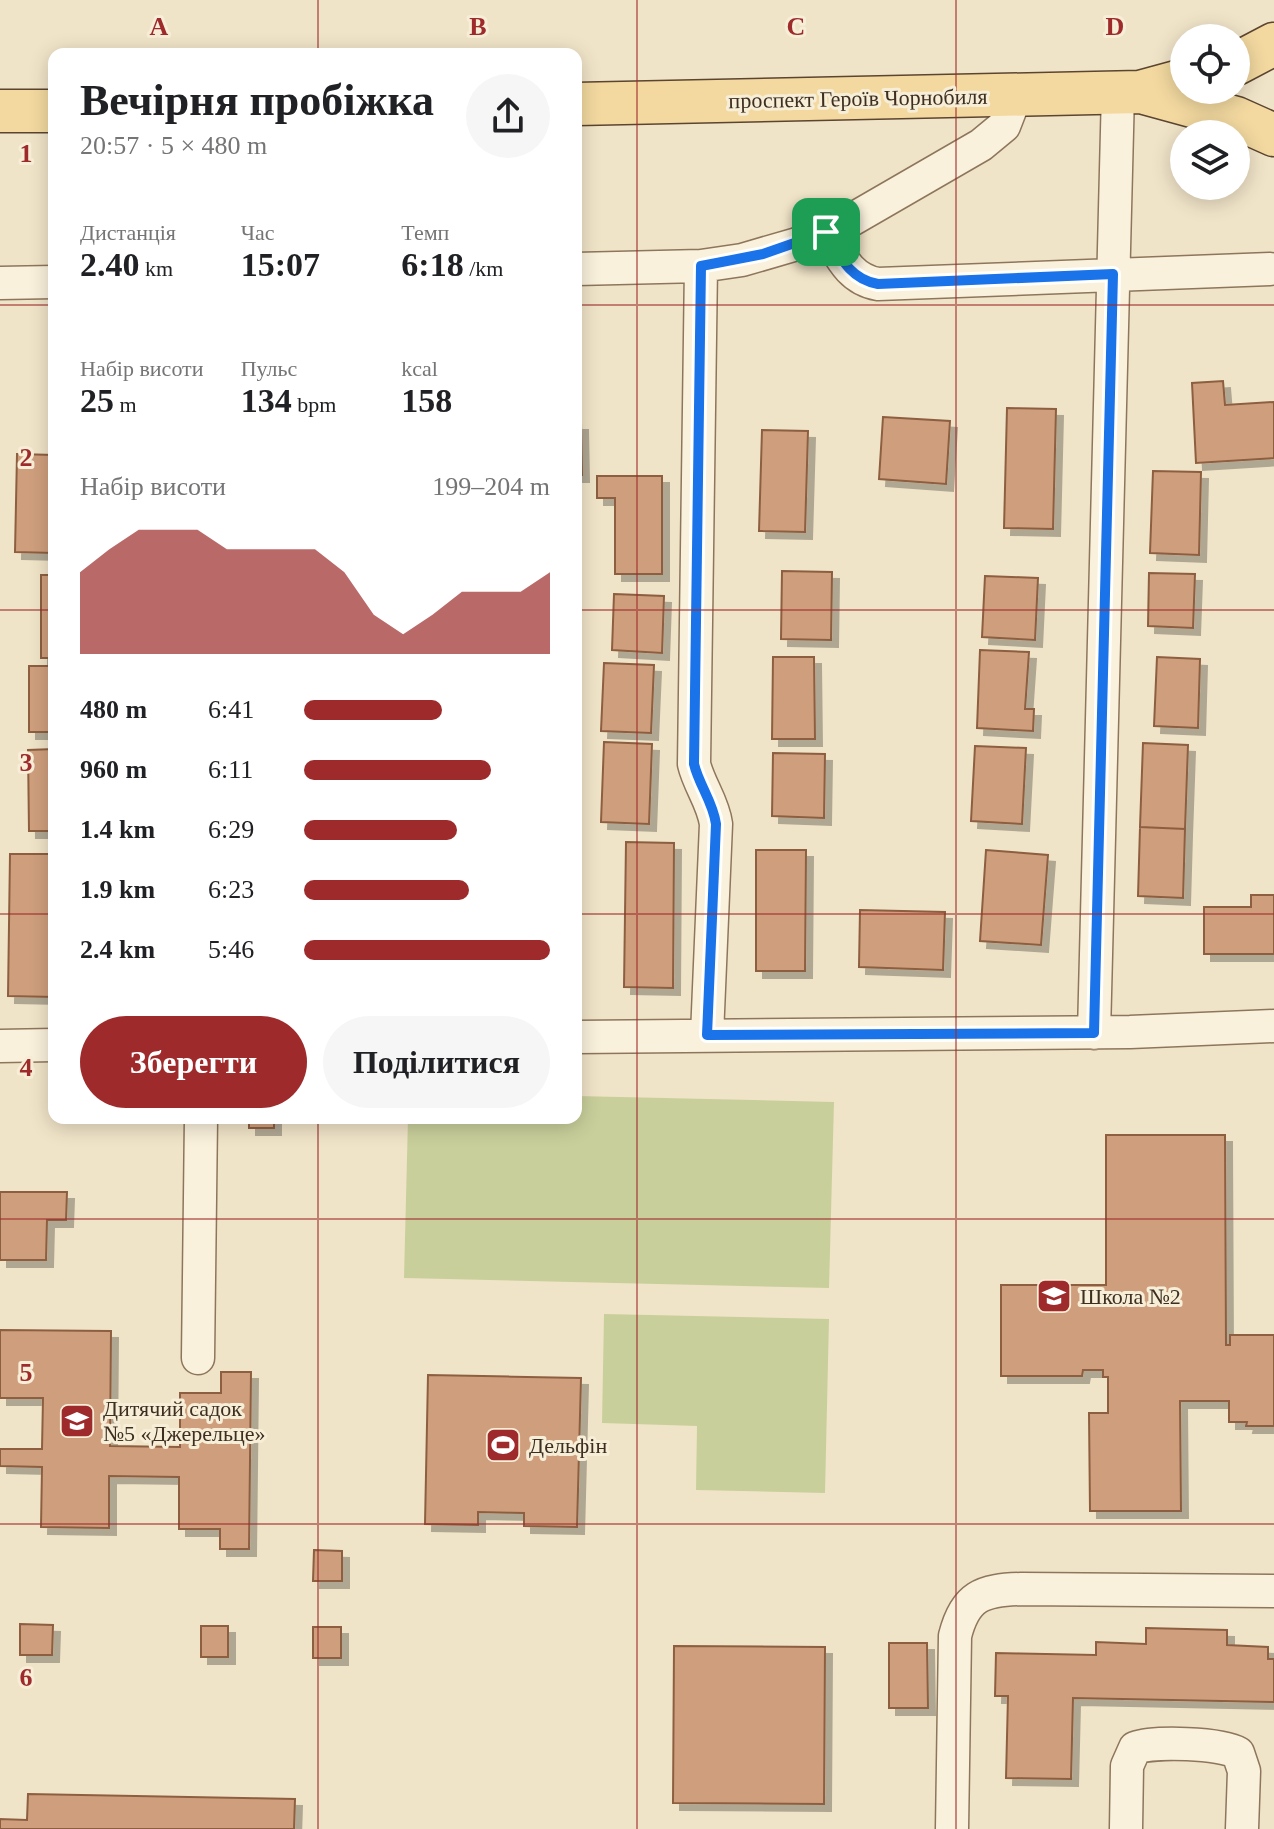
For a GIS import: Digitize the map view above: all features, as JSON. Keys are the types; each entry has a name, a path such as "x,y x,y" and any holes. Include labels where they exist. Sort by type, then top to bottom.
{"main road":[{"path":"1250,57 1274,44"},
{"name":"проспект Героїв Чорнобиля","path":"582,104 1129,92 1170,83"},
{"name":"проспект Героїв Чорнобиля","path":"1129,92 1236,118 1274,135"},
{"path":"0,111 48,111"}],"street":[{"path":"1094,1033 1113,274 1129,92"},
{"path":"582,269 701,266 763,254 826,232 949,165 993,136 1004,126 1016,95"},
{"path":"826,232 853,274 878,284 1270,269"},
{"path":"701,266 694,764 716,824 707,1035"},
{"path":"0,283 48,282"},
{"path":"582,1037 1094,1033 1274,1026"},
{"path":"0,1046 48,1045"},
{"path":"198,1358 201,1124"},
{"path":"952,1829 955,1636 960,1617 982,1593 1000,1589 1274,1591"},
{"path":"1126,1829 1127,1766 1135,1748 1151,1744 1222,1747 1238,1753 1244,1771 1242,1829"}],"green space":[{"path":"582,1096 834,1102 829,1288 404,1278 408,1124 582,1124"},
{"path":"604,1314 829,1319 825,1493 696,1490 697,1426 602,1423"}],"building":[{"path":"1223,381 1225,405 1274,402 1274,458 1196,463 1192,383"},
{"path":"1007,408 1056,409 1053,529 1004,528"},
{"path":"883,417 950,421 946,484 879,479"},
{"path":"762,430 808,431 805,532 759,531"},
{"path":"17,454 48,455 48,553 15,552"},
{"path":"1153,471 1201,472 1199,555 1150,553"},
{"path":"597,476 662,476 662,574 615,574 615,498 597,498"},
{"path":"782,571 832,572 831,640 781,639"},
{"path":"1149,573 1195,574 1193,628 1148,626"},
{"path":"41,575 48,575 48,658 41,658"},
{"path":"985,576 1038,578 1035,640 982,637"},
{"path":"614,594 664,596 662,653 612,650"},
{"path":"980,650 1029,652 1025,709 1034,709 1033,731 977,728"},
{"path":"773,657 814,657 815,739 772,739"},
{"path":"1157,657 1200,659 1198,728 1154,726"},
{"path":"604,663 654,665 651,733 601,731"},
{"path":"29,666 48,666 48,732 29,732"},
{"path":"604,742 652,744 649,824 601,822"},
{"path":"1143,743 1188,745 1185,829 1140,827"},
{"path":"975,746 1026,748 1022,824 971,821"},
{"path":"48,749 48,831 29,831 28,750"},
{"path":"773,753 825,754 824,818 772,816"},
{"path":"1140,827 1185,829 1183,898 1138,896"},
{"path":"626,842 674,843 673,988 624,987"},
{"path":"756,850 806,850 805,971 756,971"},
{"path":"986,850 1048,855 1041,945 980,941"},
{"path":"10,854 48,854 48,997 8,996"},
{"path":"1251,895 1274,895 1274,954 1204,954 1204,907 1251,907"},
{"path":"860,910 945,912 943,970 859,967"},
{"path":"249,1124 274,1124 274,1128 249,1128"},
{"path":"1106,1135 1225,1135 1226,1345 1230,1345 1230,1335 1274,1335 1274,1426 1246,1426 1247,1422 1229,1422 1229,1401 1180,1401 1181,1511 1090,1511 1089,1413 1108,1413 1108,1377 1103,1377 1103,1370 1083,1370 1082,1376 1001,1376 1001,1285 1106,1285"},
{"path":"0,1192 67,1192 66,1220 47,1220 46,1260 0,1260"},
{"path":"0,1330 111,1331 110,1446 180,1447 180,1393 221,1393 221,1372 251,1372 249,1549 220,1549 220,1529 179,1529 179,1477 109,1476 109,1528 41,1527 42,1467 0,1466 0,1449 42,1449 43,1398 0,1398"},
{"name":"Дельфін","path":"428,1375 581,1378 577,1527 524,1526 524,1513 478,1512 478,1525 425,1524"},
{"path":"314,1550 342,1551 342,1581 313,1581"},
{"path":"20,1624 53,1625 52,1655 20,1655"},
{"path":"201,1626 228,1626 228,1657 201,1657"},
{"path":"313,1627 341,1627 341,1658 313,1658"},
{"path":"1146,1628 1227,1630 1227,1645 1268,1647 1268,1659 1274,1659 1274,1702 1073,1698 1071,1779 1006,1778 1008,1696 995,1696 996,1653 1096,1655 1096,1642 1146,1644"},
{"path":"889,1643 927,1643 928,1708 889,1708"},
{"path":"674,1646 825,1647 824,1804 673,1803"},
{"path":"28,1794 295,1799 294,1829 0,1829 0,1819 27,1820"}],"place":[{"name":"Школа №2","path":"1054,1296"},
{"name":"Дитячий садок №5 «Джерельце»","path":"77,1421"},
{"name":"Дельфін","path":"503,1445"}],"route":[{"path":"826,232 853,274 878,284 1113,274 1094,1033 707,1035 716,824 694,764 701,266 742,260 826,232"}]}
